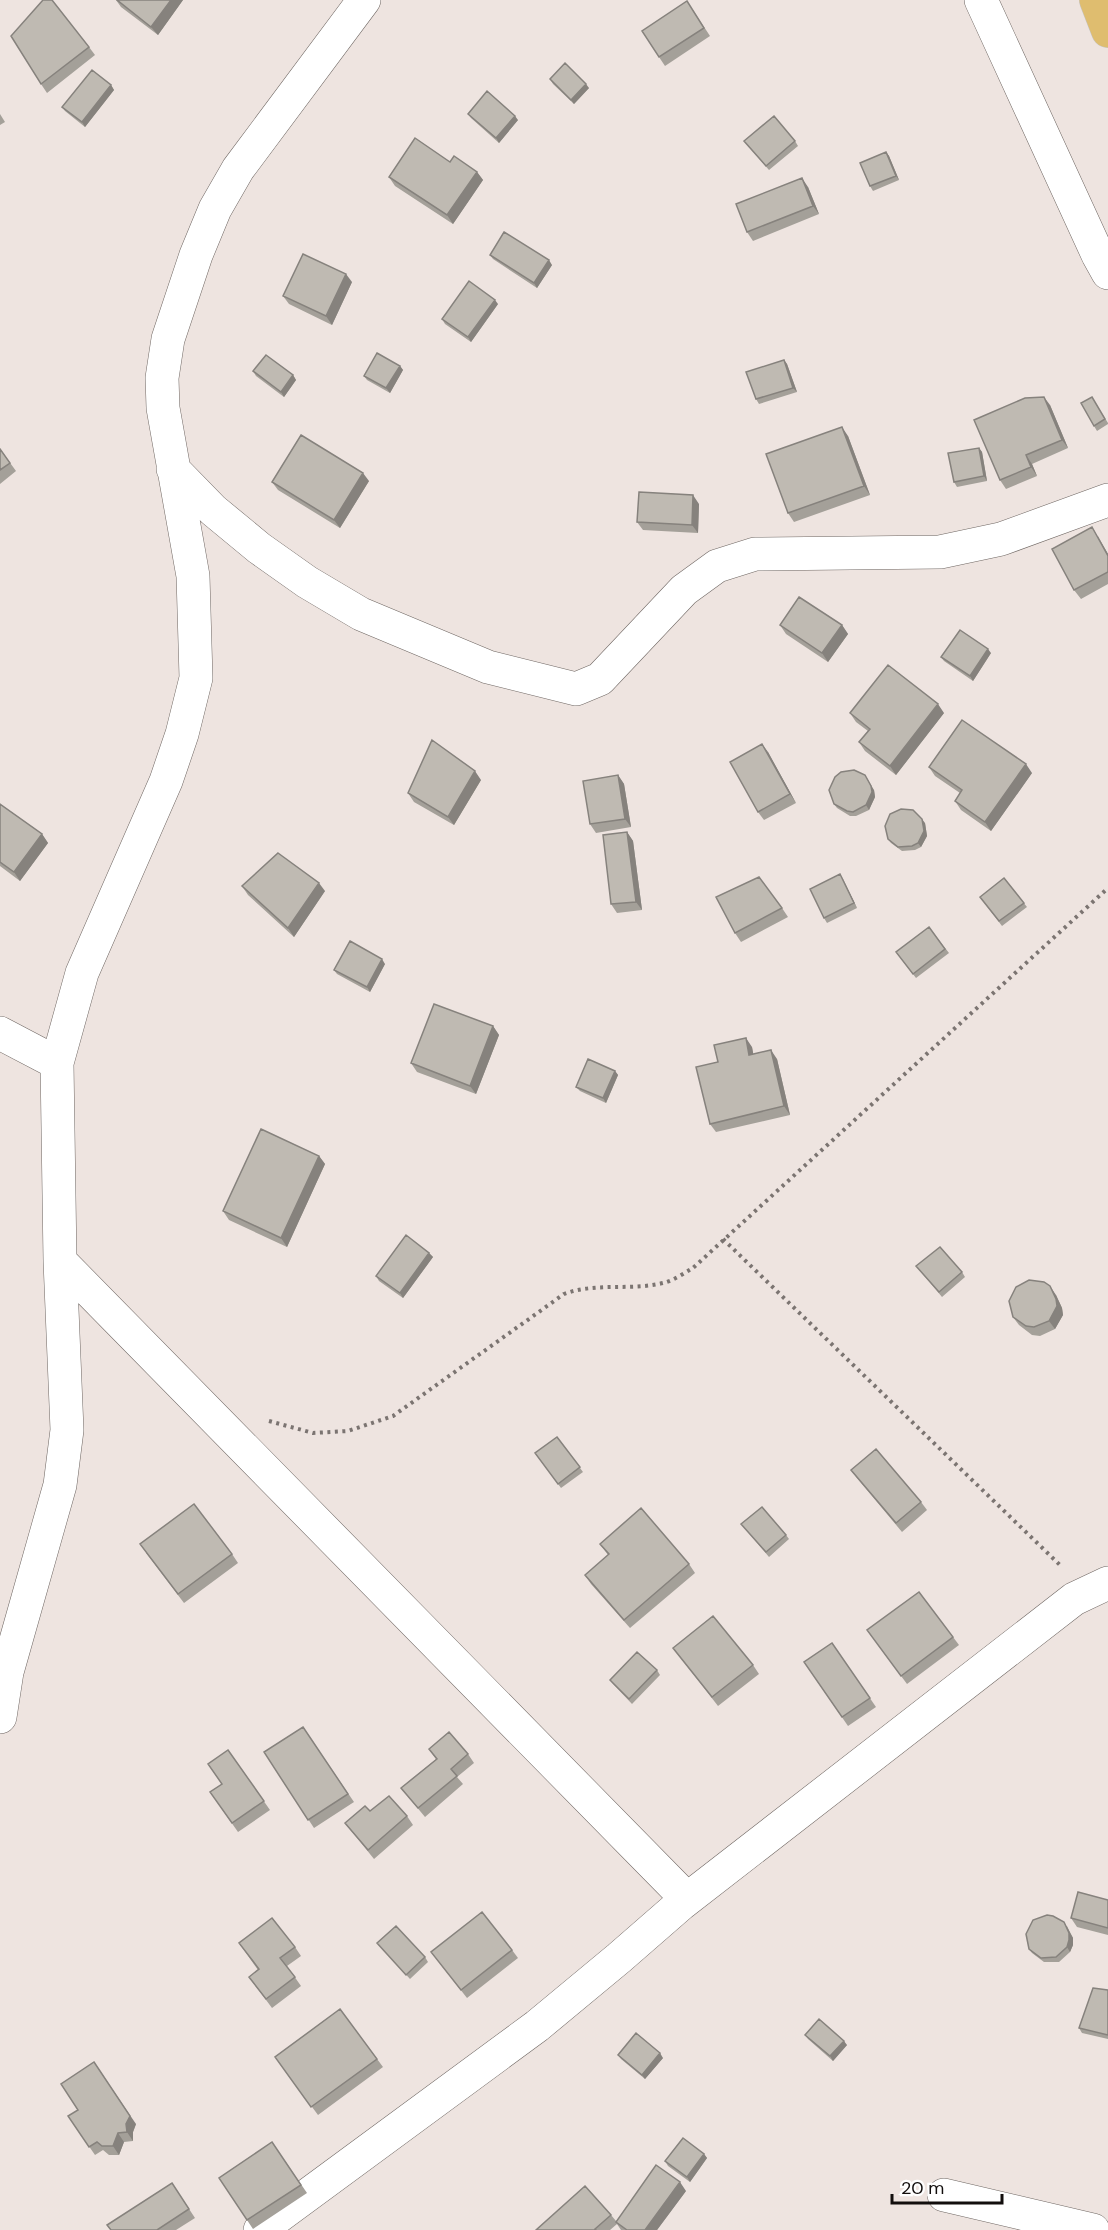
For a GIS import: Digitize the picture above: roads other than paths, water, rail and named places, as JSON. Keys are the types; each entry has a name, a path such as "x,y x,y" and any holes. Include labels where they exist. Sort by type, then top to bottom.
{"main road":[{"path":"1096,0 1108,31"}],"street":[{"path":"0,1717 7,1672 60,1485 67,1430 60,1261 57,1063 82,973 166,781 182,734 196,678 194,576 163,408 162,378 168,339 211,218 238,169 364,0"},
{"path":"981,0 1108,273"},
{"path":"173,470 213,510 259,548 307,582 361,614 488,667 576,689 600,679 684,590 717,566 755,554 940,552 1000,539 1108,500"},
{"path":"0,1033 57,1063"},
{"path":"60,1261 687,1899"},
{"path":"260,2230 537,2025 687,1899 1074,1599 1098,1588"},
{"path":"944,2195 1093,2230"}]}
